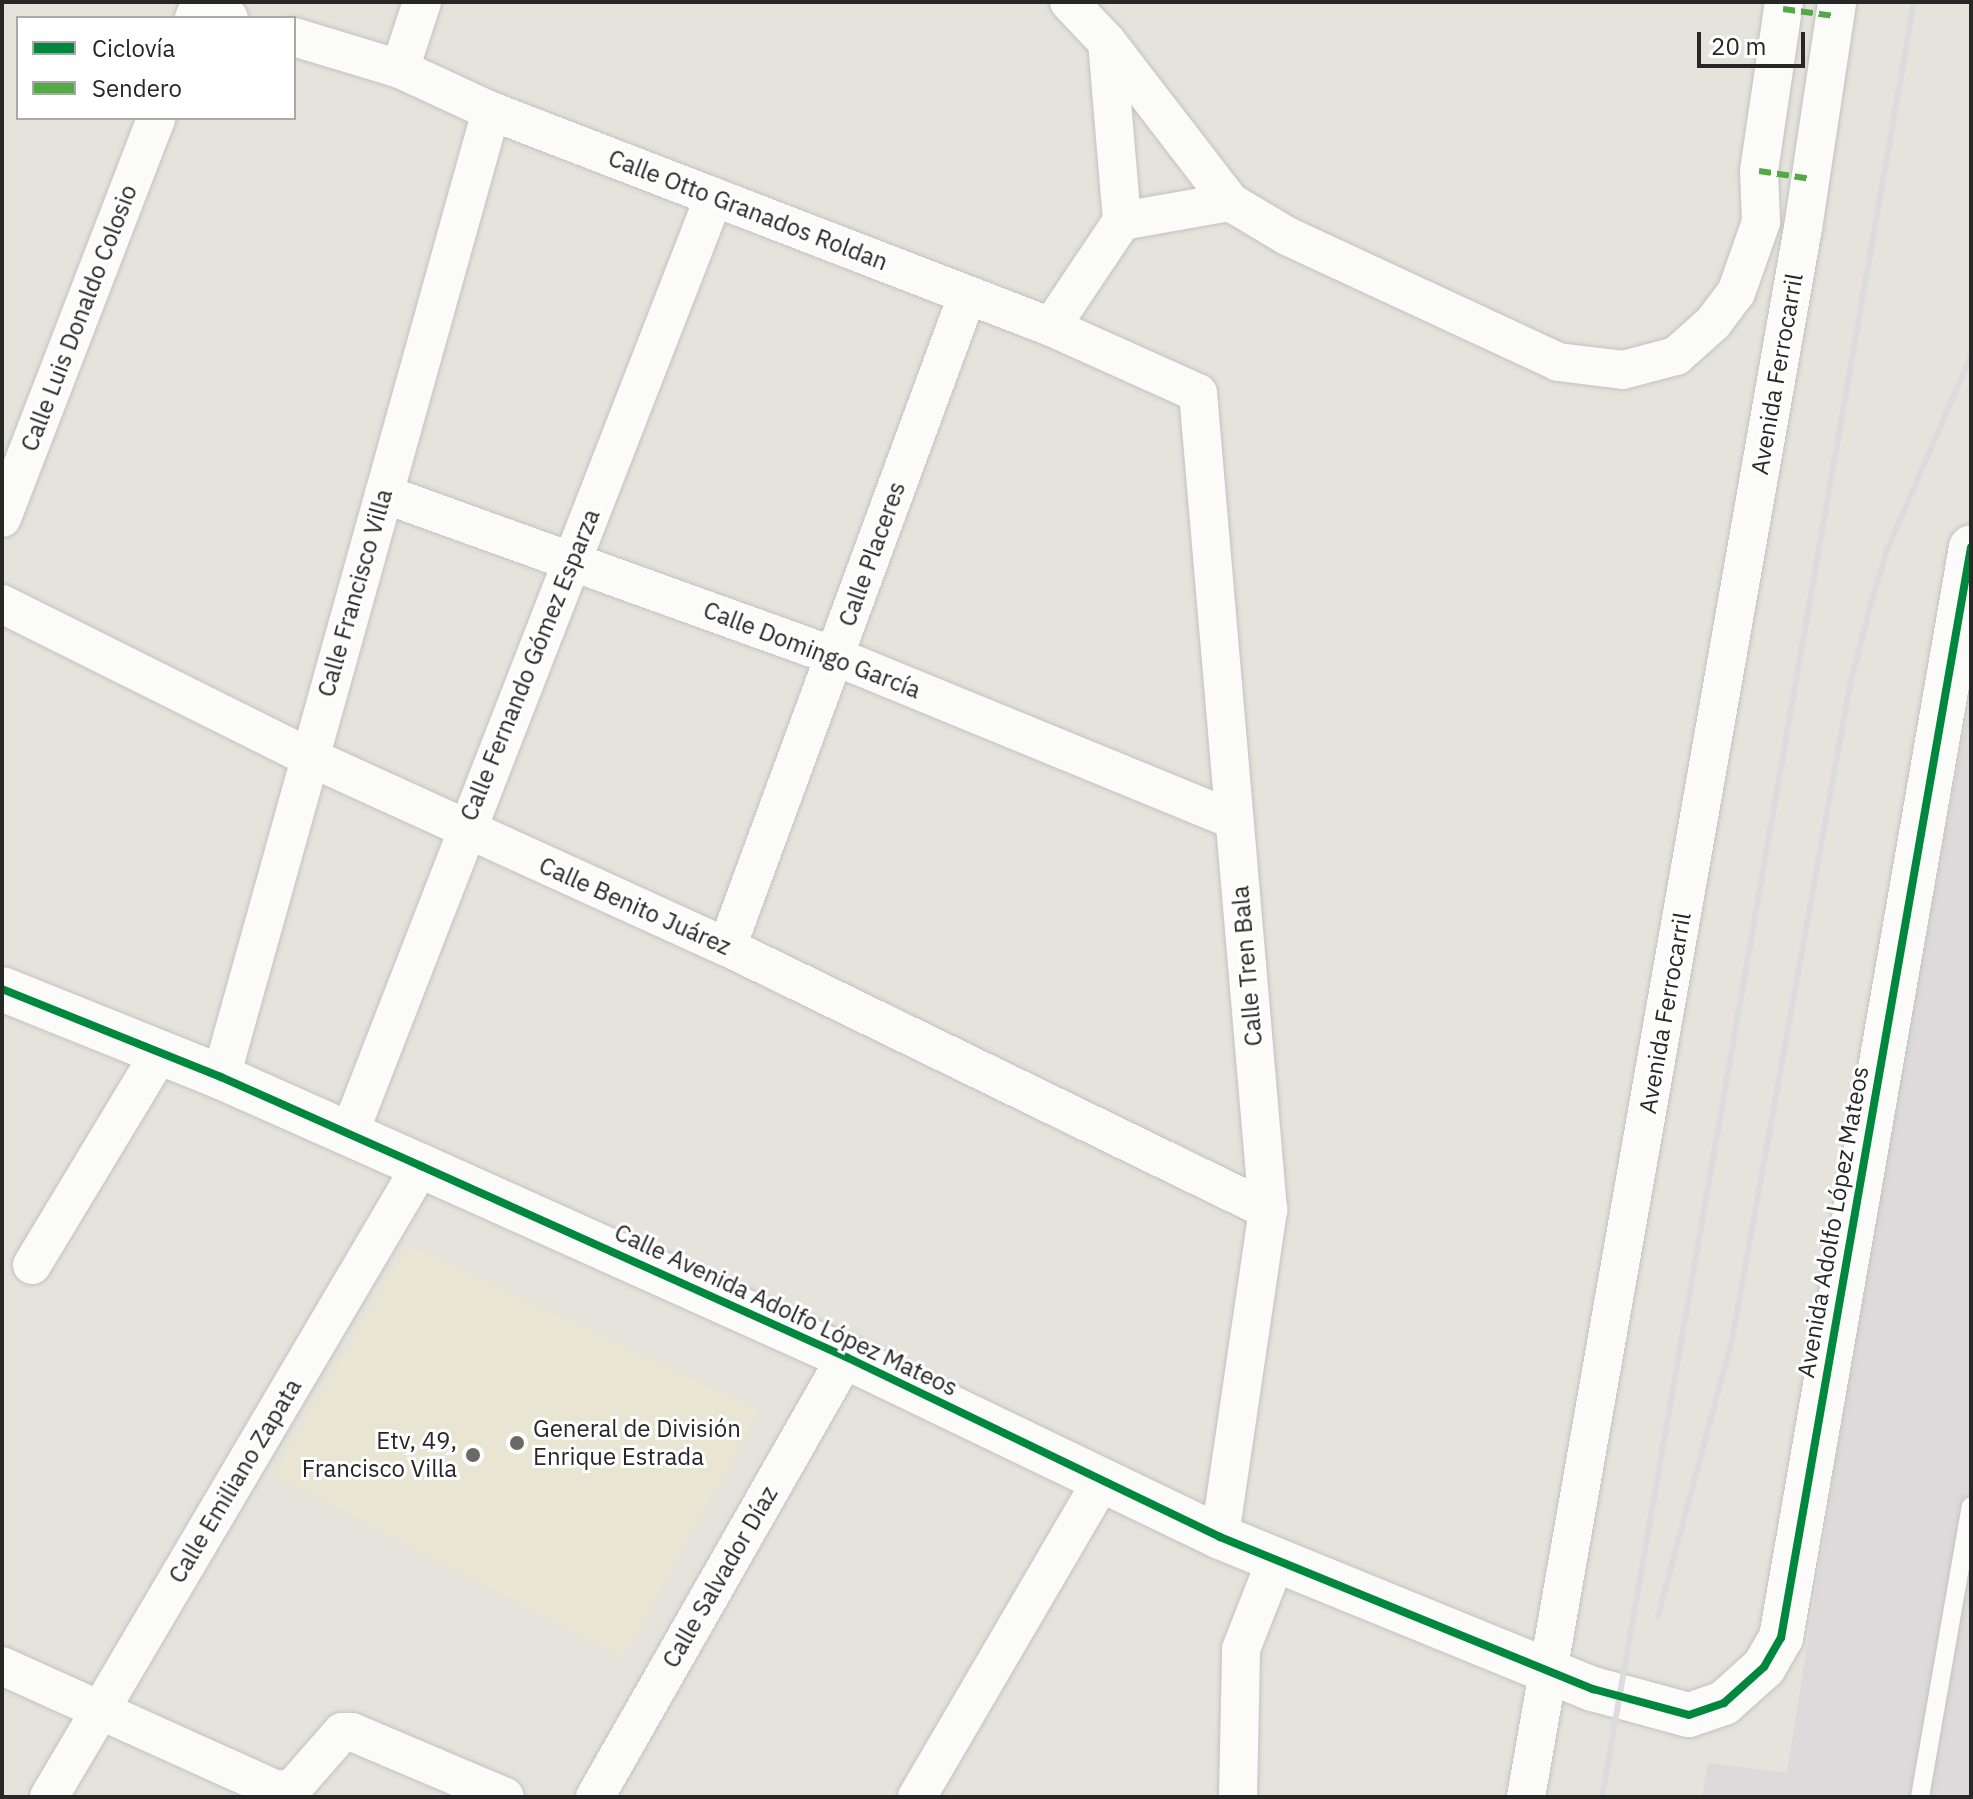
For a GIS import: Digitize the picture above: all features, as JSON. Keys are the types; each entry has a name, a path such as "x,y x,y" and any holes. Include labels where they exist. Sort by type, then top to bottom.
{"street":[{"path":"400,69 422,2"},
{"path":"1069,2 1107,42 1230,202 1287,236 1558,362 1623,370 1676,356 1713,323 1736,293 1761,222 1759,171 1784,2"},
{"name":"Avenida Ferrocarril","path":"1526,1797 1803,228 1837,2"},
{"name":"Calle Otto Granados Roldan","path":"296,38 400,69 491,111 1051,327 1198,393"},
{"path":"1051,327 1122,221 1107,42"},
{"name":"Calle Francisco Villa","path":"221,1077 307,756 491,111"},
{"name":"Calle Luis Donaldo Colosio","path":"2,518 155,120"},
{"name":"Calle Fernando Gómez Esparza","path":"349,1134 714,197"},
{"path":"1122,221 1230,202"},
{"path":"1761,222 1803,228"},
{"name":"Calle Placeres","path":"727,947 967,296"},
{"name":"Calle Tren Bala","path":"1198,393 1268,1210 1220,1537"},
{"name":"Calle Domingo García","path":"384,494 834,656 1234,820"},
{"name":"Avenida Adolfo López Mateos","path":"1550,1672 1689,1715 1724,1703 1764,1667 1781,1638 1971,547"},
{"name":"Calle Benito Juárez","path":"2,604 307,756 727,947 1268,1210"},
{"name":"Calle Avenida Adolfo López Mateos","path":"2,989 221,1077 846,1357 1220,1537 1550,1672"},
{"path":"32,1265 160,1053"},
{"name":"Calle Emiliano Zapata","path":"49,1797 421,1166"},
{"name":"Calle Salvador Díaz","path":"595,1797 846,1357"},
{"path":"917,1797 1102,1481"},
{"path":"1238,1797 1241,1649 1276,1560"},
{"path":"2,1666 102,1707 276,1790 293,1788 342,1732 352,1732 505,1797"}],"lane":[{"path":"1920,1797 1971,1506"}],"shaded area":[{"path":"1971,695 1971,1797 1702,1797 1708,1763 1787,1773 1877,1200"},
{"name":"General de División Enrique Estrada","path":"408,1244 760,1410 623,1659 273,1475"}],"railway":[{"path":"1602,1797 1914,2"},
{"path":"1658,1616 1732,1340 1850,685 1887,550 1971,356"}],"marked path":[{"path":"1783,9 1835,16"},
{"path":"1759,171 1811,179"}],"cycle path":[{"path":"2,989 221,1077 846,1357 1220,1537 1593,1689 1689,1715 1724,1703 1764,1667 1781,1638 1971,547"}],"place":[{"name":"General de División Enrique Estrada","path":"517,1443"},
{"name":"Etv, 49, Francisco Villa","path":"473,1455"}]}
